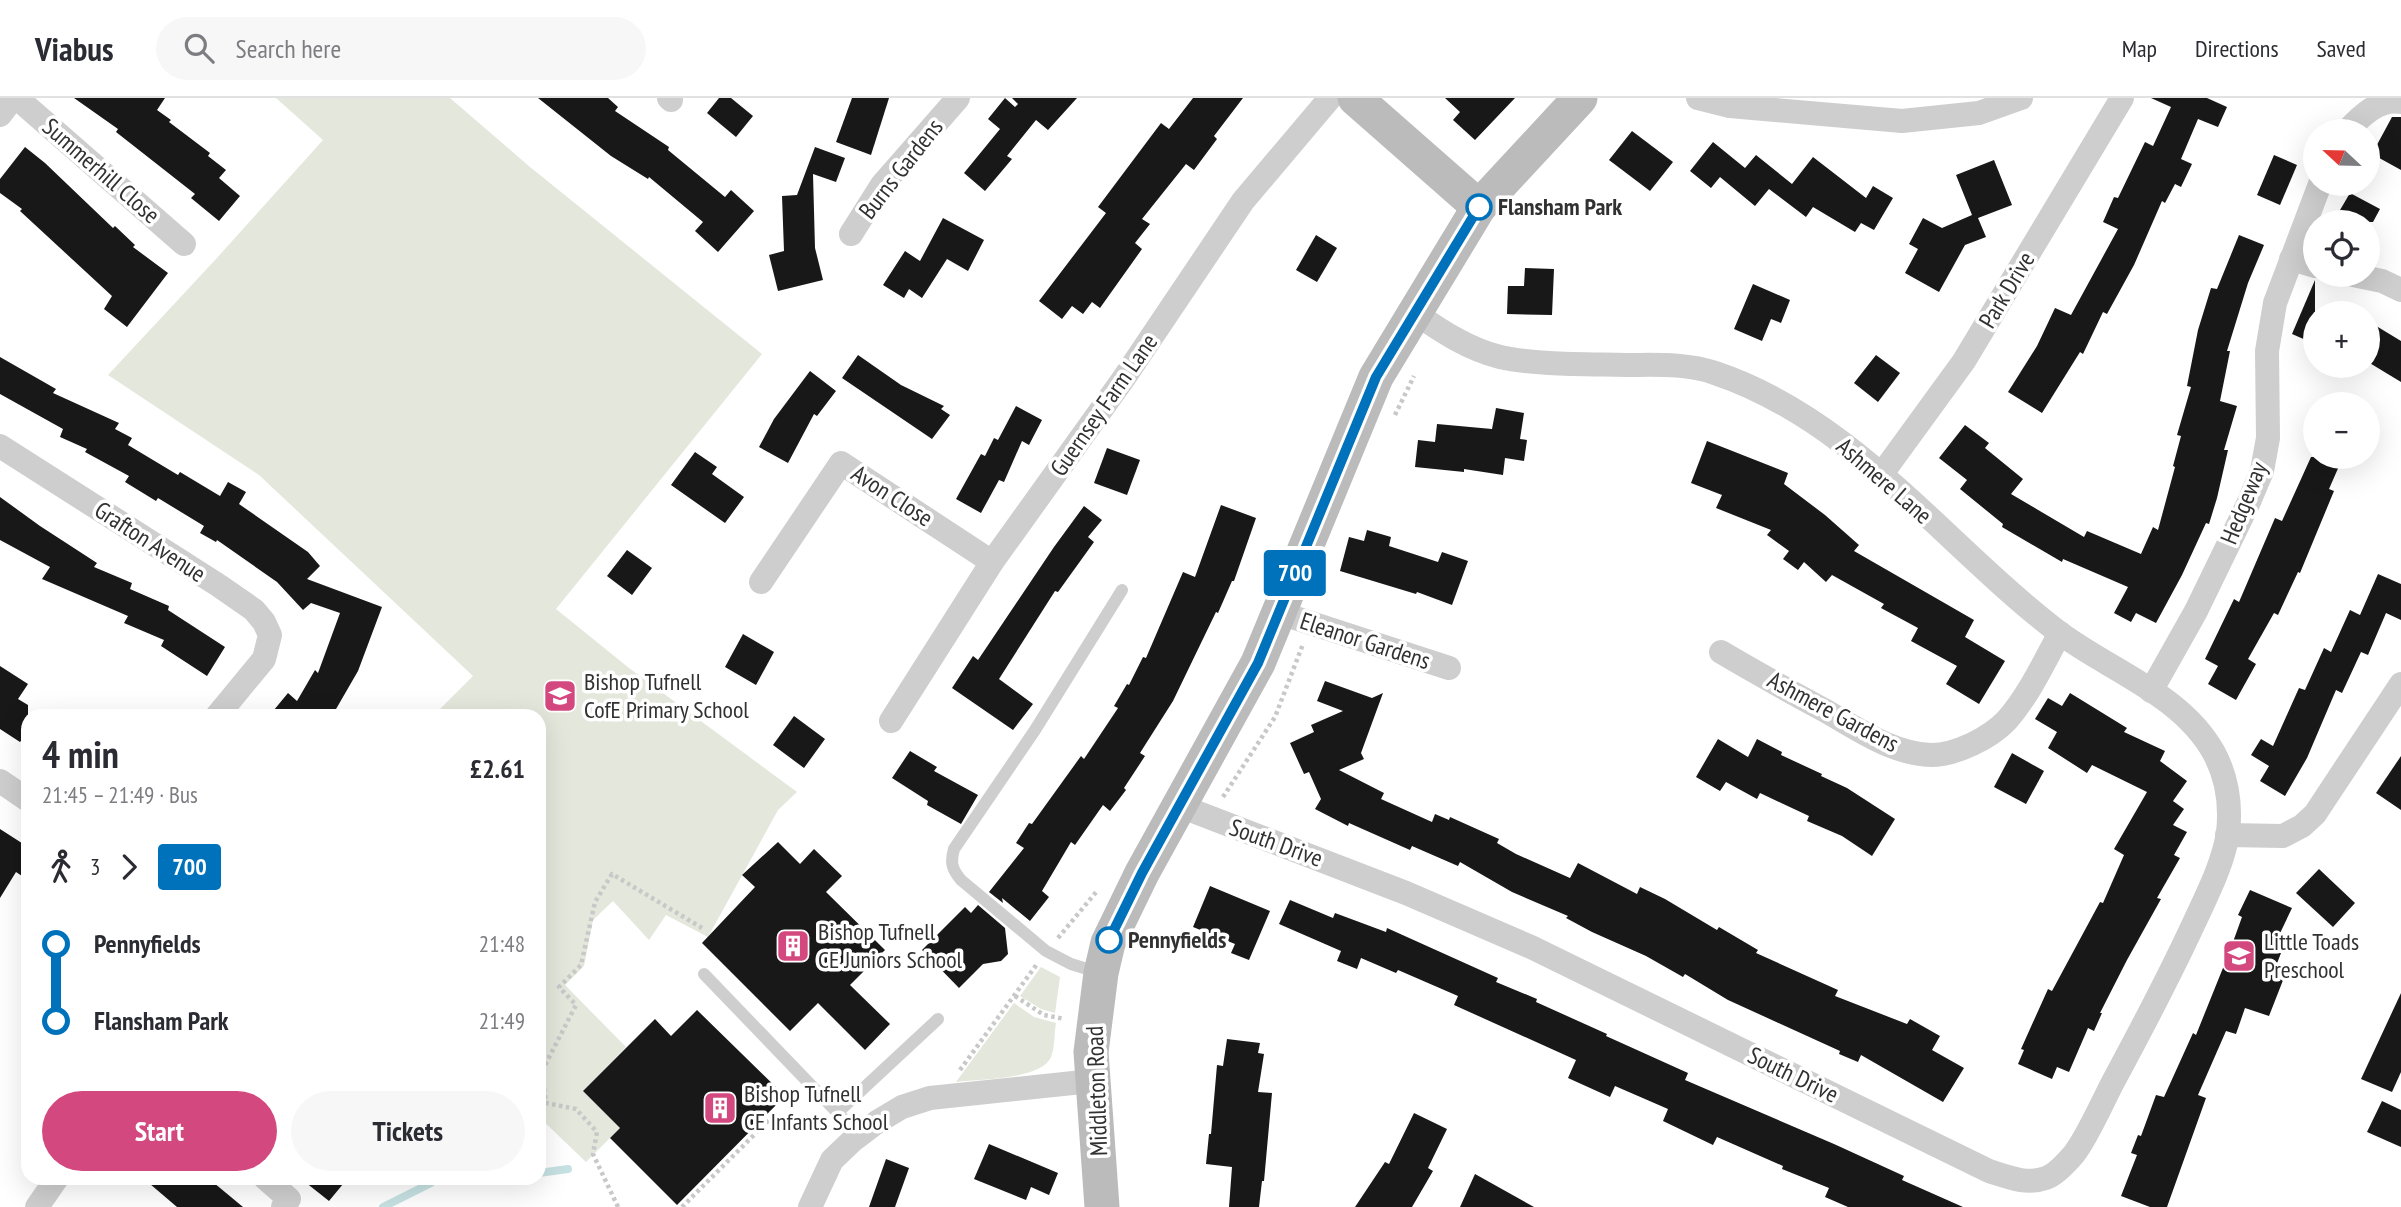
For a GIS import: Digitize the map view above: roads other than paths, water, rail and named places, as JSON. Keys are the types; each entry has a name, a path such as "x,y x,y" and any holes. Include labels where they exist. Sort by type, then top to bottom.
{"main road":[{"path":"1355,98 1479,207"},
{"name":"Middleton Road","path":"1102,1207 1091,1052 1094,1017 1108,943 1121,913 1194,813 1258,663 1295,618 1306,543 1376,377 1479,207 1580,98"}],"street":[{"path":"0,115 15,98"},
{"name":"Summerhill Close","path":"15,98 184,244"},
{"name":"Guernsey Farm Lane","path":"891,721 992,562 1124,378 1243,201 1330,98"},
{"path":"1699,98 1730,106 1902,121 1979,113 2021,98"},
{"name":"Park Drive","path":"1881,475 1964,361 2122,98"},
{"name":"Burns Gardens","path":"851,234 882,185 951,100"},
{"path":"2360,119 2377,104 2393,100 2401,102"},
{"name":"Hedgeway","path":"2151,691 2201,600 2262,471 2267,438 2267,351 2275,303 2315,196"},
{"path":"2291,259 2303,262"},
{"path":"2380,281 2401,290"},
{"name":"Ashmere Lane","path":"1415,313 1444,333 1476,349 1503,358 1682,366 1713,372 1780,403 1812,423 1881,475 2003,586 2060,633 2151,691 2192,725 2213,751 2226,785 2229,809 2227,835"},
{"name":"Grafton Avenue","path":"0,446 254,610 270,635 264,659 223,709"},
{"name":"Avon Close","path":"761,582 841,463 992,562"},
{"name":"Eleanor Gardens","path":"1295,618 1449,668"},
{"name":"Ashmere Gardens","path":"1721,652 1876,739 1905,751 1932,755 1961,749 1986,736 2006,721 2021,702 2060,633"},
{"path":"2227,835 2283,836 2302,826 2315,814 2397,697"},
{"path":"0,781 21,795"},
{"name":"South Drive","path":"1194,813 1406,893 1531,947 1989,1171 2020,1182 2048,1178 2074,1154 2172,971 2210,889 2227,835"},
{"path":"810,1207 832,1160 859,1135 902,1107 941,1096 1092,1081"},
{"path":"37,1207 52,1185"},
{"path":"273,1185 289,1199 282,1207"}],"lane":[{"path":"1101,973 1071,964 1046,951 961,880 953,870 951,861 954,849 1035,730 1122,590"},
{"path":"704,974 859,1135"},
{"path":"838,1112 938,1019"}],"waterway":[{"path":"546,1172 568,1169"},
{"path":"383,1207 427,1185"}],"place":[{"name":"Flansham Park","path":"1479,207"},
{"name":"Bishop Tufnell CofE Primary School","path":"560,696"},
{"name":"Pennyfields","path":"1109,940"},
{"name":"Bishop Tufnell CE Juniors School","path":"793,946"},
{"name":"Little Toads Preschool","path":"2239,956"},
{"name":"Bishop Tufnell CE Infants School","path":"720,1108"}]}
